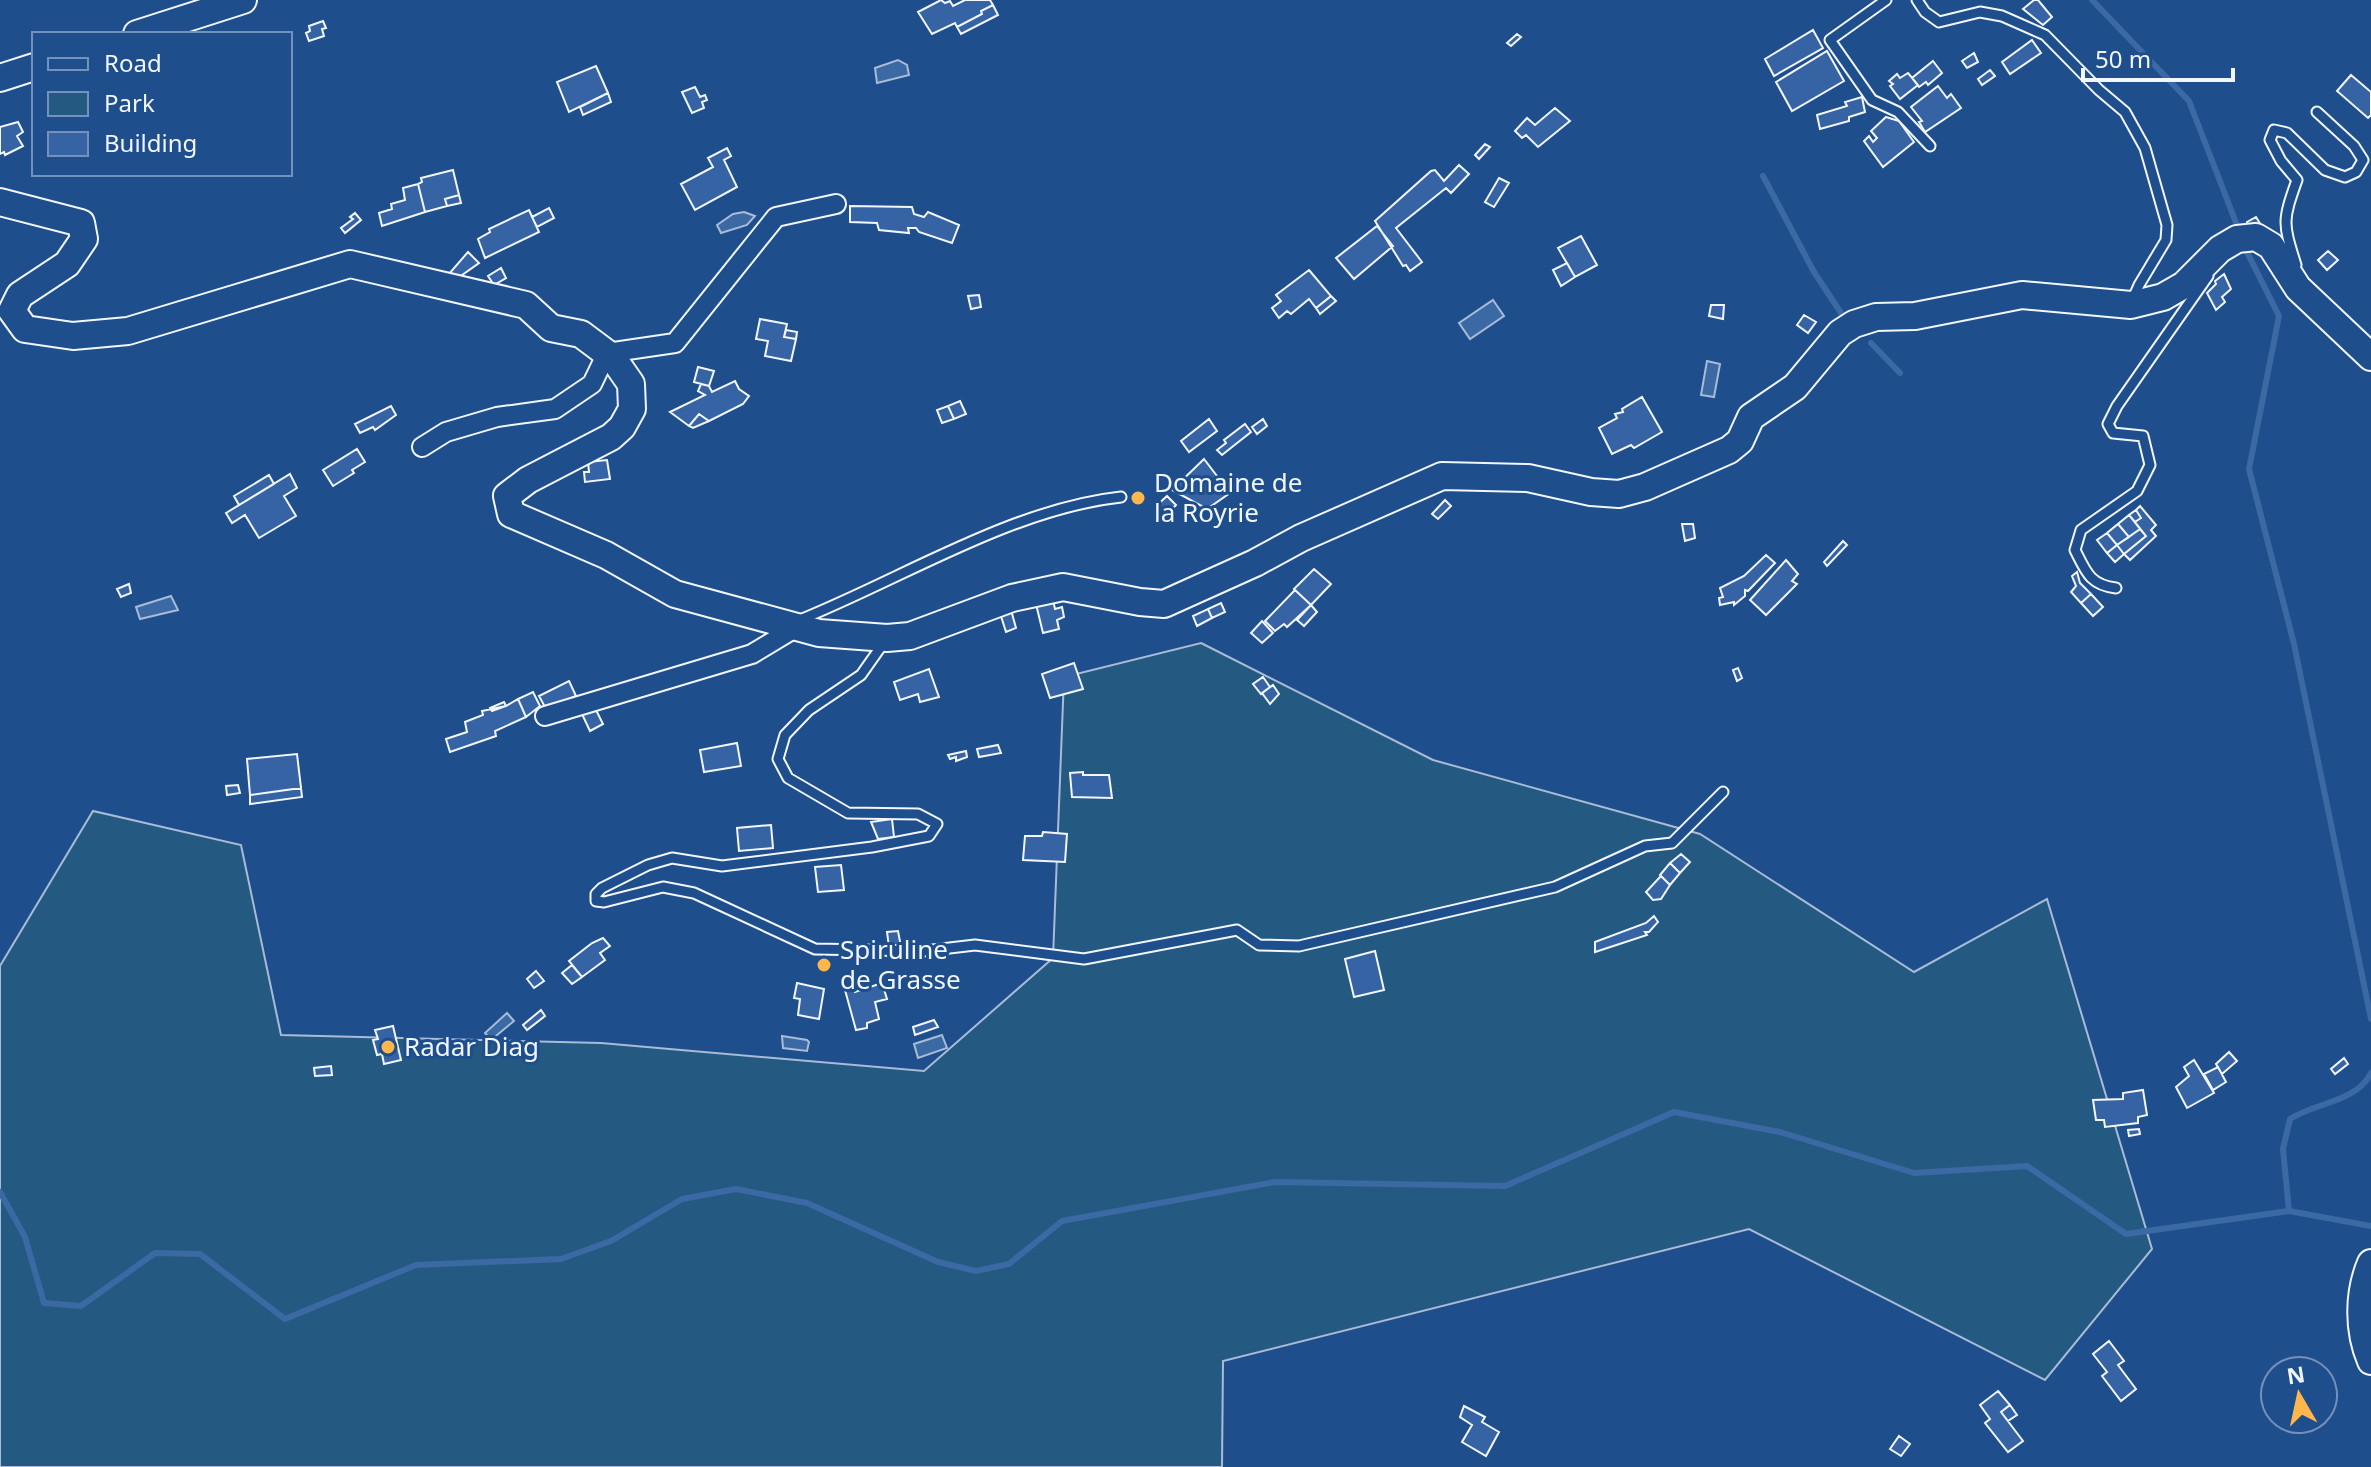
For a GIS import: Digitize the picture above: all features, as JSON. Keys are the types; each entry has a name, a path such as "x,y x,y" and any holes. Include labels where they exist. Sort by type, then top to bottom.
{"street":[{"path":"143,32 243,0"},
{"path":"0,78 32,68"},
{"path":"0,202 81,223 84,239 67,264 20,295 12,311 25,329 73,336 128,331 350,264 526,305 551,328 581,334 607,353 631,384 632,409 622,427 611,437 528,480 507,496 511,514 606,555 675,594 819,633 887,638 910,636 1012,598 1063,587 1164,604 1255,563 1301,538 1442,476 1528,478 1591,492 1619,494 1645,487 1729,450 1740,441 1751,417 1795,387 1840,333 1854,324 1876,317 1915,316 2022,295 2131,305 2163,297 2184,285 2201,266 2237,239 2256,237 2271,246 2298,288 2371,357"},
{"path":"607,353 675,343 776,217 836,204"},
{"path":"422,447 446,432 497,417 555,409 592,384 607,353"},
{"path":"545,716 752,654 791,627"},
{"path":"2371,1263 2362,1296 2362,1332 2371,1361"}],"lane":[{"path":"1886,0 1830,40 1872,100 1898,112 1930,146"},
{"path":"1917,0 1925,12 1939,22 1980,12 2002,16 2045,35 2125,112 2145,148 2167,225 2166,240 2139,285 2131,305"},
{"path":"2298,288 2299,274 2286,234 2284,216 2297,180 2281,161 2270,140 2274,130 2287,133 2325,170 2345,177 2356,172 2363,160 2354,146 2317,112"},
{"path":"2116,588 2100,586 2088,575 2075,550 2081,530 2137,491 2150,465 2143,436 2113,433 2108,424 2117,406 2227,245"},
{"path":"791,627 932,559 1044,513 1091,500 1121,497"},
{"path":"887,638 861,675 809,710 785,735 778,759 788,778 848,813 918,814 937,824 929,836 872,847 722,866 672,858 648,865 602,888 596,894 596,901 604,902 663,887 694,893 815,949 924,951 975,945 1084,959 1237,930 1259,945 1299,946 1555,887 1645,846 1672,843 1723,792"}],"green space":[{"path":"1201,643 1433,760 1700,834 1914,972 2047,899 2152,1249 2045,1380 1749,1229 1223,1361 1222,1467 0,1467 0,966 93,811 241,845 281,1035 601,1043 924,1071 1053,958 1064,677"}],"shaded area":[{"path":"898,60 907,65 909,75 877,83 875,68"},
{"path":"744,212 755,216 747,225 721,233 717,225 733,214"},
{"path":"1493,300 1504,316 1470,339 1459,323"},
{"path":"1707,361 1720,364 1714,397 1701,395"},
{"path":"171,596 178,610 140,619 136,607"},
{"path":"507,1013 514,1021 491,1040 485,1033"},
{"path":"942,1035 947,1048 918,1058 914,1044"},
{"path":"782,1036 807,1040 807,1051 783,1048"}],"building":[{"path":"941,0 945,3 950,1 953,6 965,0 990,0 993,5 957,27 955,23 932,34 918,12"},
{"path":"2038,0 2052,17 2043,25 2023,9"},
{"path":"993,5 998,15 961,34 957,27"},
{"path":"323,21 326,28 322,29 324,36 309,41 306,33 310,31 309,26"},
{"path":"1813,30 1823,48 1774,76 1765,59"},
{"path":"1517,34 1521,37 1511,46 1507,43"},
{"path":"2032,40 2041,53 2010,74 2002,62"},
{"path":"1827,51 1844,81 1792,111 1776,82"},
{"path":"1974,53 1978,62 1967,68 1962,61"},
{"path":"1933,61 1942,73 1928,85 1926,82 1919,87 1912,78"},
{"path":"596,66 608,93 569,112 557,82"},
{"path":"1990,70 1995,76 1982,85 1978,79"},
{"path":"1908,73 1918,85 1900,99 1889,81 1897,74 1900,78"},
{"path":"2351,75 2371,92 2371,115 2368,118 2337,91"},
{"path":"1938,86 1947,98 1951,94 1961,108 1925,132 1919,122 1922,121 1911,107"},
{"path":"695,87 700,97 705,95 707,100 702,102 704,108 692,113 682,92"},
{"path":"608,93 611,102 583,115 580,107"},
{"path":"1862,97 1865,112 1849,117 1849,121 1820,129 1817,115 1847,106 1845,102"},
{"path":"1555,108 1570,121 1538,147 1526,135 1522,138 1515,131 1527,118 1535,125"},
{"path":"1886,117 1899,121 1914,142 1883,167 1864,141 1869,136 1873,142 1877,138 1871,131"},
{"path":"18,122 23,132 17,136 23,146 5,155 4,152 0,154 0,127"},
{"path":"1485,144 1490,147 1479,159 1475,155"},
{"path":"727,148 731,156 724,160 737,187 695,210 681,184 713,167 708,158"},
{"path":"1459,165 1469,174 1451,193 1446,188 1396,228 1422,262 1410,271 1406,265 1403,266 1375,221 1431,171 1435,170 1444,181"},
{"path":"453,170 459,195 445,199 447,206 425,212 418,184 422,182 421,178"},
{"path":"1499,178 1509,183 1494,207 1485,202"},
{"path":"418,184 425,212 382,226 379,213 392,209 391,204 405,200 403,188"},
{"path":"459,195 461,203 447,206 445,199"},
{"path":"850,206 912,207 914,214 924,217 928,212 959,225 952,243 919,232 916,228 908,228 909,233 879,230 877,223 850,222"},
{"path":"549,208 554,218 537,227 532,217"},
{"path":"529,210 539,232 485,258 478,239 490,232 489,229"},
{"path":"355,213 361,220 345,233 341,228 353,219 350,217"},
{"path":"2256,217 2264,230 2247,234 2247,222"},
{"path":"1377,226 1393,246 1354,279 1336,258"},
{"path":"1581,236 1597,265 1575,277 1558,248"},
{"path":"2328,251 2338,260 2327,270 2318,260"},
{"path":"468,252 479,263 455,280 448,275"},
{"path":"1567,263 1575,277 1561,286 1553,270"},
{"path":"501,268 506,278 494,285 488,276"},
{"path":"1309,270 1331,296 1316,308 1309,299 1291,314 1287,311 1279,318 1272,308 1281,301 1276,295"},
{"path":"2224,274 2231,289 2222,297 2225,302 2216,310 2207,293"},
{"path":"979,295 981,307 971,309 968,296"},
{"path":"1331,296 1336,301 1320,314 1316,308"},
{"path":"1711,305 1724,305 1723,319 1709,316"},
{"path":"1804,315 1816,322 1808,333 1797,325"},
{"path":"760,319 787,324 784,337 796,339 791,361 765,356 768,341 756,339"},
{"path":"786,330 797,332 796,339 784,337"},
{"path":"698,367 714,371 709,386 694,382"},
{"path":"735,381 739,389 749,396 743,404 709,421 699,414 689,426 670,412 705,395 698,391 701,384 709,386 712,392"},
{"path":"1642,397 1662,432 1634,448 1631,445 1612,454 1599,428 1617,418 1615,414 1623,412 1622,409"},
{"path":"960,401 966,414 954,419 948,406"},
{"path":"391,406 396,415 375,430 373,427 360,433 355,424"},
{"path":"948,406 954,419 942,423 937,410"},
{"path":"699,414 709,421 693,428 689,426"},
{"path":"1209,419 1217,431 1189,452 1181,441"},
{"path":"1263,419 1267,426 1257,434 1252,427"},
{"path":"1245,424 1251,432 1222,455 1217,450 1226,443 1224,440"},
{"path":"357,449 365,462 333,486 323,470"},
{"path":"1204,459 1230,493 1207,509 1172,490"},
{"path":"607,460 610,479 585,482 584,472 589,472 588,462"},
{"path":"290,474 297,488 284,496 296,516 259,538 245,515 232,523 226,513"},
{"path":"269,475 274,484 239,505 234,496"},
{"path":"1167,496 1176,505 1164,518 1155,507"},
{"path":"1445,500 1451,506 1438,519 1432,514"},
{"path":"2140,506 2156,525 2151,530 2156,536 2130,560 2124,554 2146,536 2135,522 2141,518 2136,510"},
{"path":"2136,510 2141,518 2135,522 2129,515"},
{"path":"2129,515 2140,529 2129,537 2118,524"},
{"path":"1682,524 1693,524 1695,538 1685,541"},
{"path":"2118,524 2129,537 2117,545 2107,533"},
{"path":"2140,529 2146,536 2124,554 2117,545"},
{"path":"2107,533 2117,545 2107,553 2097,540"},
{"path":"1843,541 1847,545 1827,566 1824,562"},
{"path":"2117,545 2124,554 2115,562 2107,553"},
{"path":"1766,555 1775,563 1748,591 1745,590 1745,596 1734,605 1734,602 1720,605 1719,598 1723,597 1720,588 1744,576"},
{"path":"1786,560 1798,574 1792,581 1797,584 1766,615 1750,600"},
{"path":"1314,569 1331,584 1311,605 1294,589"},
{"path":"2077,572 2080,583 2091,594 2081,603 2071,592 2076,586 2072,576"},
{"path":"129,584 131,593 121,597 117,589"},
{"path":"1295,590 1311,605 1287,627 1284,624 1275,631 1265,621"},
{"path":"2091,594 2103,607 2093,616 2081,603"},
{"path":"1053,600 1055,609 1062,607 1064,617 1057,620 1059,629 1043,633 1036,604"},
{"path":"1221,603 1225,612 1212,618 1208,609"},
{"path":"1311,605 1317,612 1304,626 1297,620"},
{"path":"1208,609 1212,618 1197,626 1193,616"},
{"path":"1011,610 1016,628 1006,632 1000,613"},
{"path":"1262,621 1273,633 1262,643 1251,633"},
{"path":"1074,663 1083,689 1050,698 1042,674"},
{"path":"1738,668 1742,678 1737,681 1733,670"},
{"path":"929,669 939,697 920,702 918,694 900,700 894,682"},
{"path":"1263,677 1270,687 1261,694 1253,684"},
{"path":"569,681 576,696 546,709 539,696"},
{"path":"1273,685 1279,694 1270,704 1262,693"},
{"path":"533,692 540,706 526,717 518,699"},
{"path":"518,699 526,717 495,731 496,736 450,752 446,739 467,732 465,722 483,715 482,711 506,706"},
{"path":"504,702 506,706 492,711 490,708"},
{"path":"595,708 603,724 590,731 581,712"},
{"path":"737,743 741,766 704,772 700,750"},
{"path":"998,745 1001,753 979,757 977,749"},
{"path":"966,751 967,757 956,761 956,757 950,759 948,755"},
{"path":"297,754 301,788 250,795 247,759"},
{"path":"1083,772 1083,775 1109,775 1112,798 1072,797 1070,773"},
{"path":"238,785 240,793 227,795 226,786"},
{"path":"301,788 302,797 250,804 250,795"},
{"path":"892,819 894,837 878,839 871,822"},
{"path":"771,825 773,848 739,851 737,828"},
{"path":"1043,832 1067,834 1065,862 1023,860 1025,836 1042,836"},
{"path":"1681,854 1690,862 1680,873 1670,863"},
{"path":"1670,863 1680,873 1670,885 1660,875"},
{"path":"841,865 844,890 818,892 815,867"},
{"path":"1661,876 1670,885 1661,899 1653,900 1646,892"},
{"path":"1654,916 1658,922 1649,932 1645,932 1647,935 1595,952 1595,942 1646,923"},
{"path":"898,931 901,947 889,947 887,932"},
{"path":"603,938 610,946 600,953 605,960 582,977 569,961"},
{"path":"1375,951 1384,990 1354,997 1345,959"},
{"path":"572,965 582,977 572,984 562,973"},
{"path":"536,971 544,981 534,988 527,979"},
{"path":"797,983 824,989 819,1019 798,1015 800,999 794,998"},
{"path":"882,983 887,999 875,1002 879,1019 867,1023 867,1028 856,1030 845,990 854,988 855,992"},
{"path":"541,1010 545,1016 527,1030 523,1025"},
{"path":"934,1020 938,1027 915,1035 913,1027"},
{"path":"393,1026 401,1060 384,1064 382,1054 377,1055 373,1040 378,1039 375,1030"},
{"path":"2229,1052 2237,1061 2222,1074 2216,1064"},
{"path":"2344,1058 2348,1064 2335,1074 2331,1069"},
{"path":"2194,1060 2214,1093 2187,1108 2176,1087 2189,1076 2184,1067"},
{"path":"331,1066 332,1075 315,1076 314,1068"},
{"path":"2218,1067 2226,1082 2213,1090 2204,1074"},
{"path":"2143,1090 2147,1115 2138,1117 2138,1123 2105,1127 2104,1120 2096,1120 2093,1100 2123,1099 2123,1093"},
{"path":"2139,1129 2140,1134 2129,1136 2128,1130"},
{"path":"2109,1341 2124,1361 2118,1365 2136,1389 2121,1401 2102,1376 2107,1372 2093,1354"},
{"path":"1998,1391 2010,1405 2001,1412 2023,1441 2008,1452 1985,1423 1990,1419 1980,1405"},
{"path":"2010,1405 2017,1415 2008,1421 2001,1412"},
{"path":"1464,1406 1485,1417 1482,1422 1499,1432 1486,1456 1462,1442 1472,1425 1460,1417"},
{"path":"1899,1436 1910,1444 1901,1456 1890,1449"}],"waterway":[{"path":"2092,0 2189,101 2238,228"},
{"path":"1763,176 1814,272 1841,313"},
{"path":"2245,248 2279,316 2249,469 2294,644 2371,1019"},
{"path":"1871,343 1900,373"},
{"path":"2289,1211 2283,1149 2290,1119 2346,1096 2364,1083 2371,1073"},
{"path":"0,1192 25,1237 44,1303 81,1306 155,1253 200,1254 285,1319 416,1265 561,1259 611,1241 682,1199 736,1189 807,1203 938,1262 976,1271 1009,1264 1062,1221 1275,1182 1505,1186 1674,1112 1780,1132 1914,1173 2027,1166 2126,1234 2289,1211 2371,1226"}],"place":[{"name":"Domaine de la Royrie","path":"1138,498"},
{"name":"Spiruline de Grasse","path":"824,965"},
{"name":"Radar Diag","path":"388,1047"}]}
